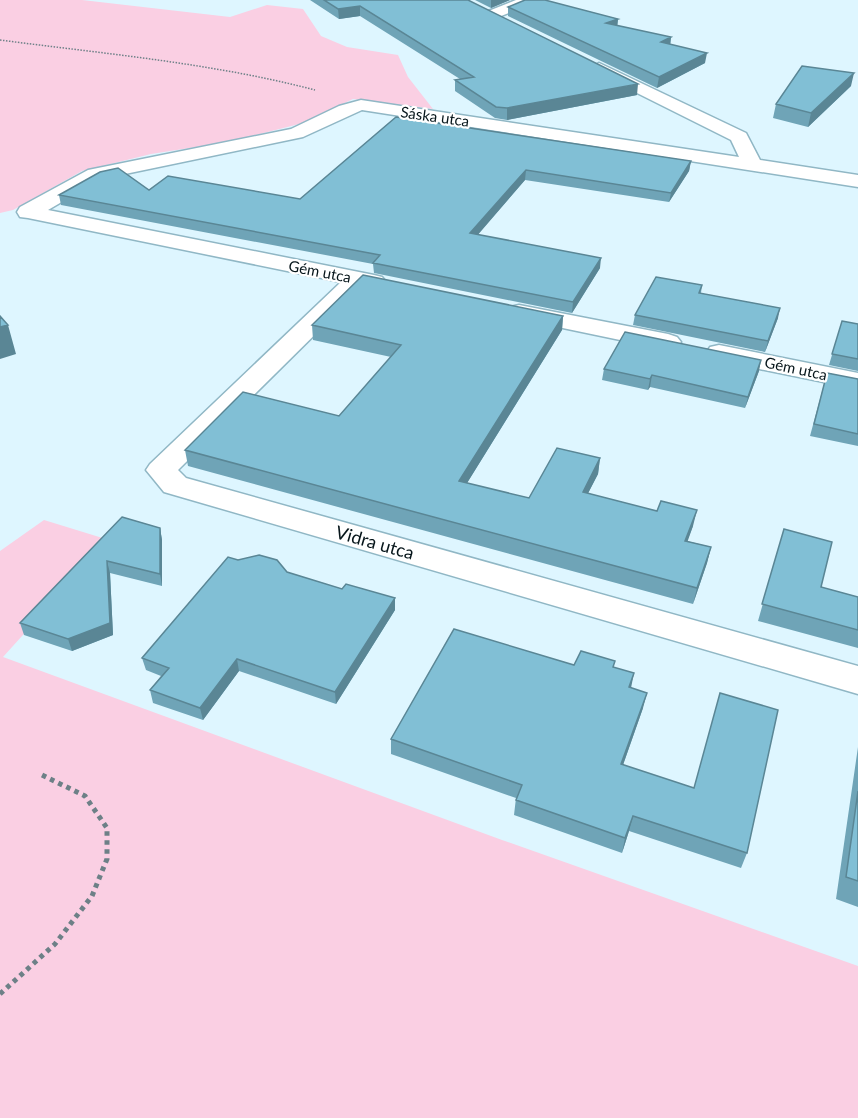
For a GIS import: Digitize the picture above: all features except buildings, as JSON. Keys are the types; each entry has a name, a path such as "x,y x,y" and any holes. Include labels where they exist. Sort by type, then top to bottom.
{"street":[{"path":"512,25 486,12 529,0"},
{"path":"584,61 739,137 753,165"},
{"name":"Sáska utca","path":"28,213 95,174 296,133 361,105 858,181"},
{"name":"Gém utca","path":"28,213 393,286"},
{"name":"Vidra utca","path":"358,279 161,470 175,485 858,680"},
{"name":"Gém utca","path":"498,307 858,381"}],"path":[{"path":"0,40 271,77 361,105"},
{"path":"0,994 55,944 92,896 107,859 107,828 85,796 40,774"}],"shaded area":[{"path":"0,0 82,0 230,17 267,5 303,9 321,36 347,47 398,55 408,77 433,109 353,99 303,123 228,142 151,154 82,171 13,210 0,213"},
{"path":"44,520 109,540 3,657 502,840 858,966 858,1118 0,1118 0,551"}]}
